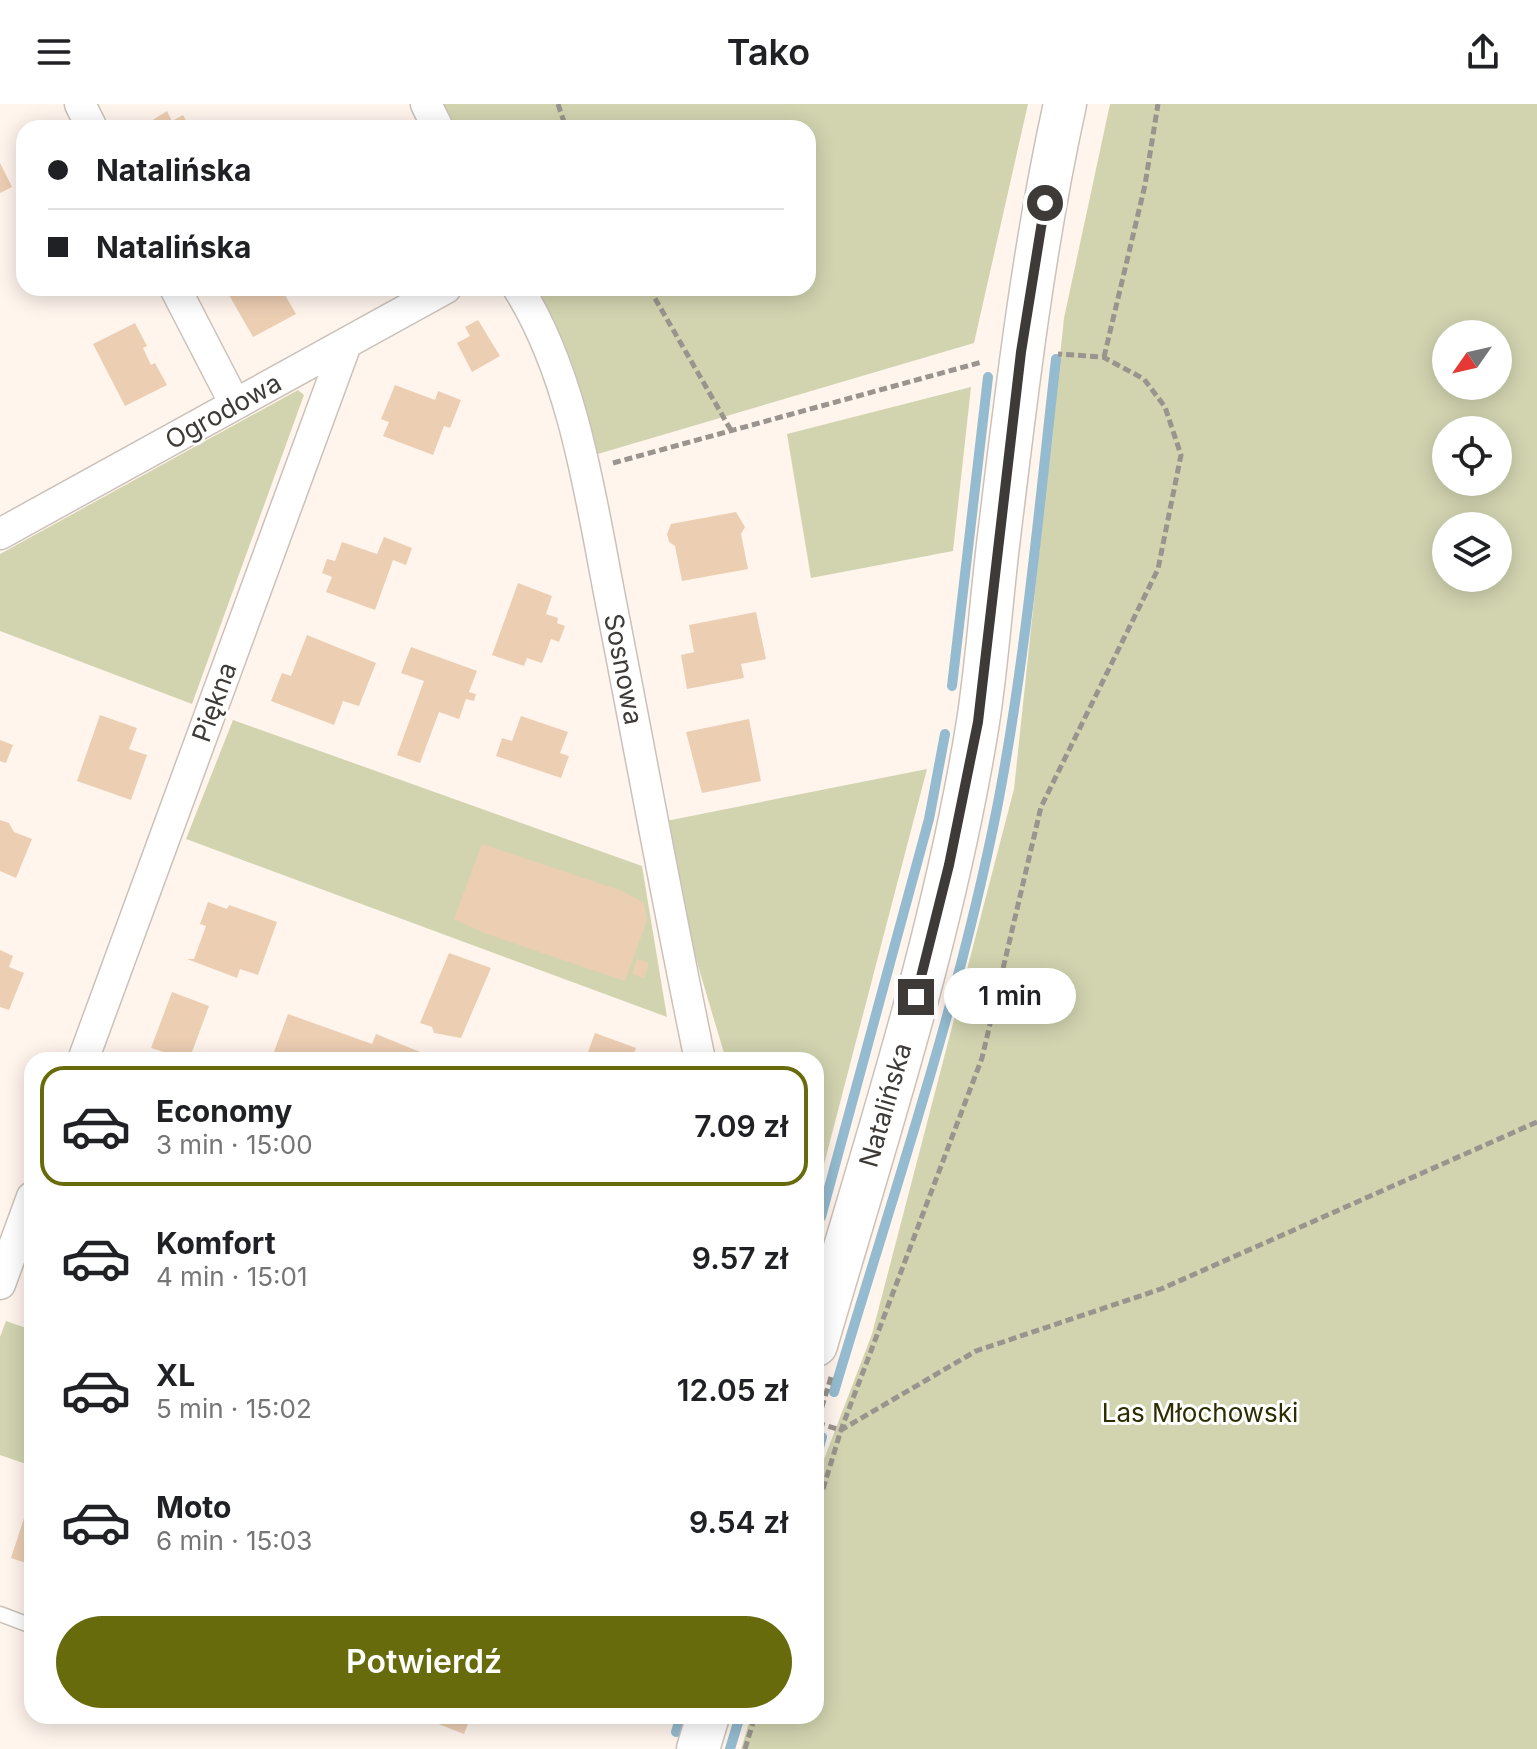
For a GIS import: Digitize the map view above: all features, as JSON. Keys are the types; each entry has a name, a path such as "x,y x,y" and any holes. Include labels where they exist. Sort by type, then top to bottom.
{"main road":[{"name":"Natalińska","path":"824,1289 916,997 955,837 978,722 1021,352 1049,174 1065,104"},
{"path":"698,1749 706,1724"}],"street":[{"path":"179,296 235,404"},
{"name":"Ogrodowa","path":"0,534 432,296"},
{"name":"Sosnowa","path":"523,296 534,314 554,366 585,470 698,1052"},
{"name":"Piękna","path":"86,1052 346,344"},
{"path":"0,1284 24,1219"}],"lane":[{"path":"0,1614 24,1623"}],"path":[{"path":"1103,357 1145,185 1158,104"},
{"path":"654,296 732,432"},
{"path":"585,470 1021,352 1103,357 1144,379 1165,407 1181,455 1158,569 1041,807 982,1058 841,1430 824,1486"},
{"path":"841,1430 976,1351 1161,1289 1537,1122"},
{"path":"745,1749 753,1724"}],"green space":[{"path":"438,104 1028,104 974,343 591,456 536,296 816,296 816,120 446,120"},
{"name":"Las Młochowski","path":"1110,104 1537,104 1537,1749 741,1749 749,1724 824,1724 824,1459 872,1334 1014,789 1064,318"},
{"path":"971,387 953,551 811,578 787,434"},
{"path":"298,390 304,395 192,704 0,631 0,554"},
{"path":"233,720 642,866 667,1017 186,839"},
{"path":"927,769 824,1164 824,1052 724,1052 694,952 666,821"},
{"path":"6,1321 24,1327 24,1463 0,1455 0,1337"}],"building":[{"path":"167,111 172,120 153,120"},
{"path":"0,163 12,187 0,193"},
{"path":"230,296 286,296 296,314 253,337"},
{"path":"478,320 500,356 472,372 457,343 470,336 465,327"},
{"path":"135,323 147,346 143,348 151,365 155,363 167,385 125,406 93,344"},
{"path":"395,385 435,400 438,391 461,400 450,428 444,426 433,455 383,436 389,422 381,419"},
{"path":"736,512 745,527 741,534 748,569 682,581 675,546 669,542 667,534 671,524"},
{"path":"384,537 412,548 406,565 393,560 375,610 326,592 332,577 322,573 327,559 335,561 342,542 377,554"},
{"path":"518,583 552,596 546,614 558,618 557,623 565,626 559,642 551,639 542,663 527,658 524,666 492,655"},
{"path":"756,612 766,659 741,664 744,678 687,689 681,655 694,652 689,625"},
{"path":"307,635 376,663 359,706 343,701 334,725 271,701 282,673 291,676"},
{"path":"411,647 477,671 469,692 476,694 474,701 466,699 459,719 439,712 420,763 397,755 424,681 401,673"},
{"path":"100,715 137,728 129,749 147,755 131,800 77,781"},
{"path":"521,716 568,732 560,753 569,756 561,778 496,756 502,738 512,741"},
{"path":"749,719 761,781 702,793 686,732"},
{"path":"0,740 13,745 6,763 0,761"},
{"path":"0,820 9,823 14,832 32,839 16,878 0,871"},
{"path":"482,844 622,891 644,903 647,920 625,981 484,933 454,919"},
{"path":"208,902 227,909 229,905 277,922 258,975 240,969 237,978 187,959 194,959 206,926 200,924"},
{"path":"0,950 13,956 9,967 24,973 9,1010 0,1007"},
{"path":"449,953 491,968 461,1038 434,1033 432,1027 420,1023"},
{"path":"637,959 649,963 644,978 632,974"},
{"path":"172,992 209,1006 192,1052 164,1052 151,1048"},
{"path":"288,1014 372,1044 376,1034 420,1052 274,1052"},
{"path":"595,1033 636,1048 635,1052 588,1052"},
{"path":"24,1518 24,1562 11,1558"},
{"path":"438,1724 468,1724 464,1734"}],"waterway":[{"path":"834,1392 923,1099 982,878 1016,693 1056,359"},
{"path":"952,686 988,377"},
{"path":"824,1206 929,819 945,734"},
{"path":"676,1732 678,1724"},
{"path":"730,1749 738,1724"}],"route":[{"path":"916,997 949,865 978,722 1021,352 1045,203"}]}
